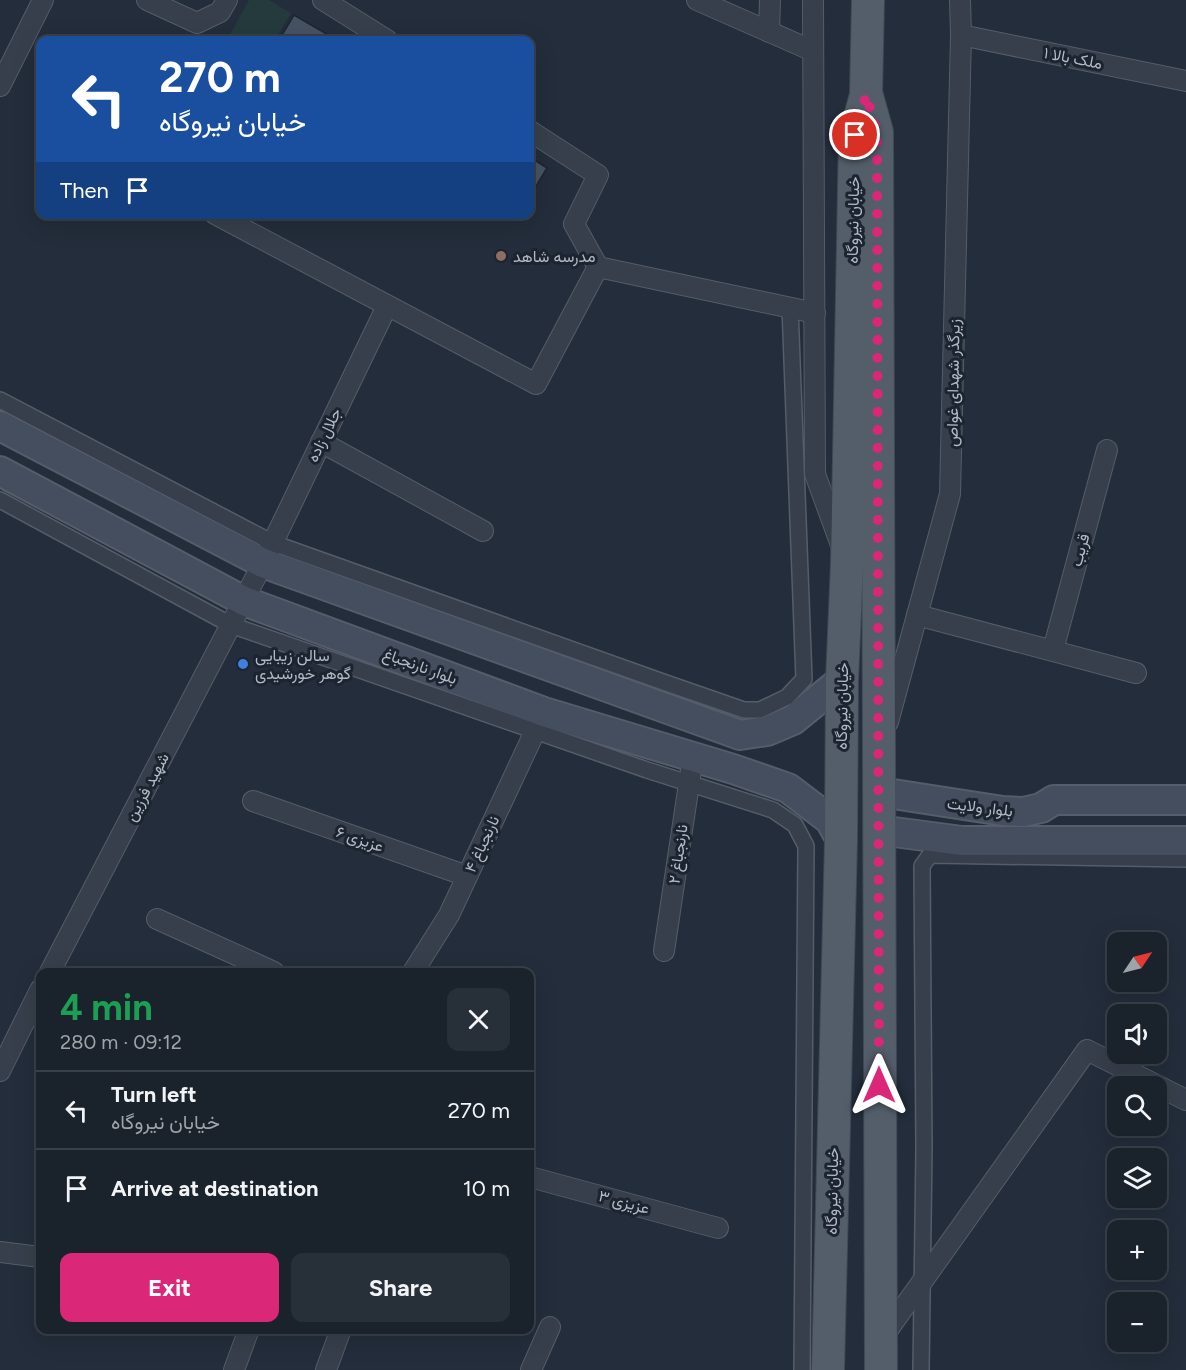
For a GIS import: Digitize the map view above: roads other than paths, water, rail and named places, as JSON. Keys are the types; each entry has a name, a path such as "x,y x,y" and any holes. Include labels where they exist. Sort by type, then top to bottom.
{"main road":[{"path":"866,95 867,0"},
{"name":"خیابان نیروگاه","path":"828,1370 855,135 866,95"},
{"name":"خیابان نیروگاه","path":"866,95 877,132 880,1355"},
{"path":"0,426 268,553 740,735 767,731 793,720 842,680"},
{"name":"بلوار نارنجباغ","path":"0,471 237,613 539,721 691,770 789,788 830,820 841,840"},
{"name":"بلوار ولایت","path":"880,792 1023,812 1041,808 1054,800 1186,800"},
{"name":"بلوار ولایت","path":"879,830 962,841 1186,841"}],"street":[{"path":"0,86 43,0"},
{"path":"147,0 197,23 220,12 227,0"},
{"path":"323,0 381,36"},
{"path":"697,0 813,51"},
{"path":"769,32 770,0"},
{"path":"813,0 815,474 847,563"},
{"name":"زیرگذر شهدای غواص","path":"879,757 950,494 960,0"},
{"name":"ملک بالا ۱","path":"961,36 1186,81"},
{"path":"534,134 598,175 574,224 598,267 814,313"},
{"path":"223,219 536,384 598,267"},
{"name":"جلال زاده","path":"237,613 387,306"},
{"path":"0,400 268,553 744,710 760,710 775,704 796,689 804,679 790,307"},
{"path":"321,442 483,531"},
{"name":"قریب","path":"1053,650 1107,450"},
{"path":"0,500 237,613"},
{"name":"شهید فرزین","path":"52,968 237,613"},
{"path":"917,615 1136,673"},
{"name":"نارنجباغ ۴","path":"416,968 449,915 539,721"},
{"path":"691,770 773,810 795,825 806,846 802,1370"},
{"name":"نارنجباغ ۲","path":"664,951 691,770"},
{"name":"عزیزی ۶","path":"253,801 467,876"},
{"path":"921,1370 924,1149 922,866 930,855 1186,859"},
{"path":"157,919 265,968"},
{"path":"0,1071 36,998"},
{"path":"880,1355 922,1281 1087,1050 1186,1100"},
{"name":"عزیزی ۳","path":"534,1178 718,1228"},
{"path":"0,1252 36,1256"},
{"path":"531,1370 550,1327"},
{"path":"234,1370 247,1334"},
{"path":"326,1370 339,1334"}],"place":[{"name":"مدرسه شاهد","path":"501,256"},
{"name":"سالن زیبایی گوهر خورشیدی","path":"243,664"}]}
